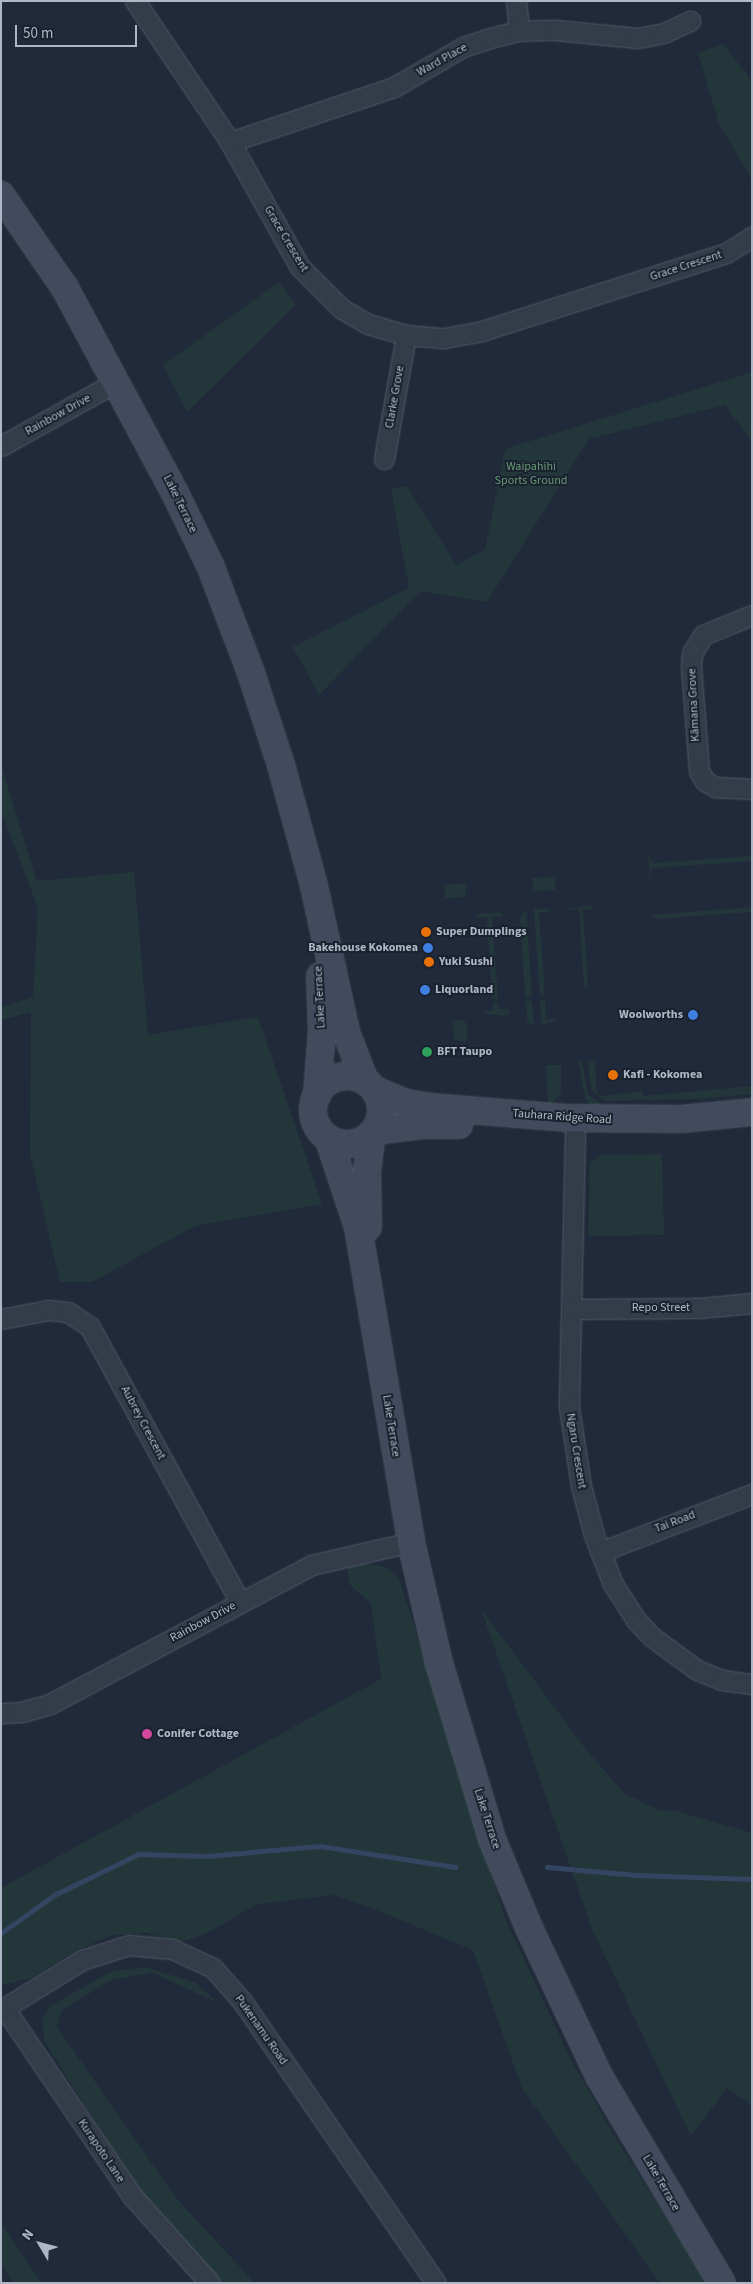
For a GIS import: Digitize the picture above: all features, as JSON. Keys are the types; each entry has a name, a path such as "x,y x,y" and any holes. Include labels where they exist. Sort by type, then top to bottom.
{"main road":[{"name":"Lake Terrace","path":"1,195 65,288 114,383 174,491 210,565 258,693 314,886 346,1032 370,1086"},
{"name":"Lake Terrace","path":"300,840 321,994 322,1030 316,1096"},
{"path":"341,1077 370,1086 382,1111 373,1132 356,1144 329,1140 317,1127 314,1117 316,1096 326,1084 341,1077"},
{"name":"Tauhara Ridge Road","path":"370,1086 424,1106 566,1118 681,1119 752,1112"},
{"name":"Tauhara Ridge Road","path":"373,1132 446,1124 575,1134 651,1135 752,1130"},
{"name":"Lake Terrace","path":"373,1132 367,1172 374,1310"},
{"name":"Lake Terrace","path":"329,1140 353,1209 374,1310 411,1542 444,1682 492,1839 529,1928 599,2076 722,2283"}],"street":[{"name":"Grace Crescent","path":"135,1 230,142 300,267 342,309 368,324 406,335 444,338 482,331 726,253 752,237"},
{"path":"516,1 519,31"},
{"name":"Ward Place","path":"230,142 394,87 463,47 519,31 555,30 638,38 664,33 690,21"},
{"name":"Clarke Grove","path":"384,459 406,335"},
{"name":"Rainbow Drive","path":"1,446 114,383"},
{"name":"Kāmana Grove","path":"752,615 703,635 692,653 691,666 699,771 705,781 715,787 752,789"},
{"name":"Ngaru Crescent","path":"575,1134 571,1309 571,1430 581,1486 600,1552 622,1601 666,1650 710,1676 752,1684"},
{"name":"Repo Street","path":"571,1309 700,1308 752,1303"},
{"name":"Aubrey Crescent","path":"1,1319 48,1310 68,1312 90,1327 240,1602"},
{"name":"Tai Road","path":"600,1552 752,1494"},
{"name":"Rainbow Drive","path":"1,1713 22,1712 50,1704 311,1565 411,1542"},
{"name":"Pukenamu Road","path":"3,2009 82,1960 129,1945 172,1949 212,1968 242,2001 436,2283"},
{"name":"Kurapoto Lane","path":"3,2009 132,2197 210,2283"}],"green space":[{"path":"723,44 752,81 752,180 719,124 698,53"},
{"path":"279,282 296,305 187,412 163,365"},
{"name":"Waipahihi Sports Ground","path":"752,372 752,442 725,405 589,439 487,602 420,591 319,695 293,647 409,588 391,489 407,486 456,565 485,550 505,449"},
{"path":"1,765 37,881 134,872 148,1035 258,1017 322,1204 195,1226 92,1282 60,1282 30,1154 31,1012 1,1020 1,1007 33,997 38,908 1,811"},
{"path":"648,852 652,863 752,856 752,861 652,868 650,880"},
{"path":"555,877 555,890 533,891 532,878"},
{"path":"467,883 465,897 445,898 444,885"},
{"path":"591,905 594,909 583,910 588,986 584,987 579,910 567,909"},
{"path":"752,907 752,912 658,919 651,915"},
{"path":"547,908 550,912 539,913 545,995 540,996 534,909"},
{"path":"526,910 532,996 525,997 520,917"},
{"path":"500,912 503,916 492,917 498,999 492,999 487,917 475,918 477,914"},
{"path":"545,999 546,1019 558,1019 542,1025 540,1000"},
{"path":"526,1001 532,1001 534,1025 527,1021"},
{"path":"493,1003 498,1003 498,1009 509,1009 508,1017 482,1013 493,1010"},
{"path":"464,1020 468,1027 466,1042 454,1040 453,1021"},
{"path":"595,1060 597,1094 602,1096 643,1091 643,1096 752,1086 752,1094 698,1099 604,1101 591,1089 588,1061"},
{"path":"578,1061 582,1061 588,1094 604,1106 594,1109 585,1098"},
{"path":"546,1065 561,1065 561,1093 551,1104 548,1104"},
{"path":"662,1154 664,1235 588,1236 590,1162 599,1157 597,1155"},
{"path":"363,1563 385,1567 399,1578 505,1918 570,2058 614,2135 707,2283 660,2283 522,2088 473,1950 335,1895 257,1904 207,1933 182,1942 147,1933 113,1935 75,1951 32,1978 1,1985 1,1888 381,1679 371,1603 349,1584 347,1567"},
{"path":"481,1609 587,1751 625,1794 659,1810 676,1811 752,1833 752,2105 727,2088 691,2136 592,1929"},
{"path":"145,1967 196,1983 218,2003 153,1973 111,1980 61,2011 57,2027 176,2198 255,2283 222,2283 142,2196 44,2041 42,2020 50,2006 112,1971"},
{"path":"1,2223 42,2283 14,2283 1,2265"}],"waterway":[{"path":"1,1933 54,1895 139,1854 207,1856 320,1846 455,1867"},
{"path":"547,1867 636,1875 752,1879"}],"place":[{"name":"Super Dumplings","path":"426,932"},
{"name":"Bakehouse Kokomea","path":"428,948"},
{"name":"Yuki Sushi","path":"429,962"},
{"name":"Liquorland","path":"425,990"},
{"name":"Woolworths","path":"693,1015"},
{"name":"BFT Taupo","path":"427,1052"},
{"name":"Kafi - Kokomea","path":"613,1075"},
{"name":"Conifer Cottage","path":"147,1734"}]}
